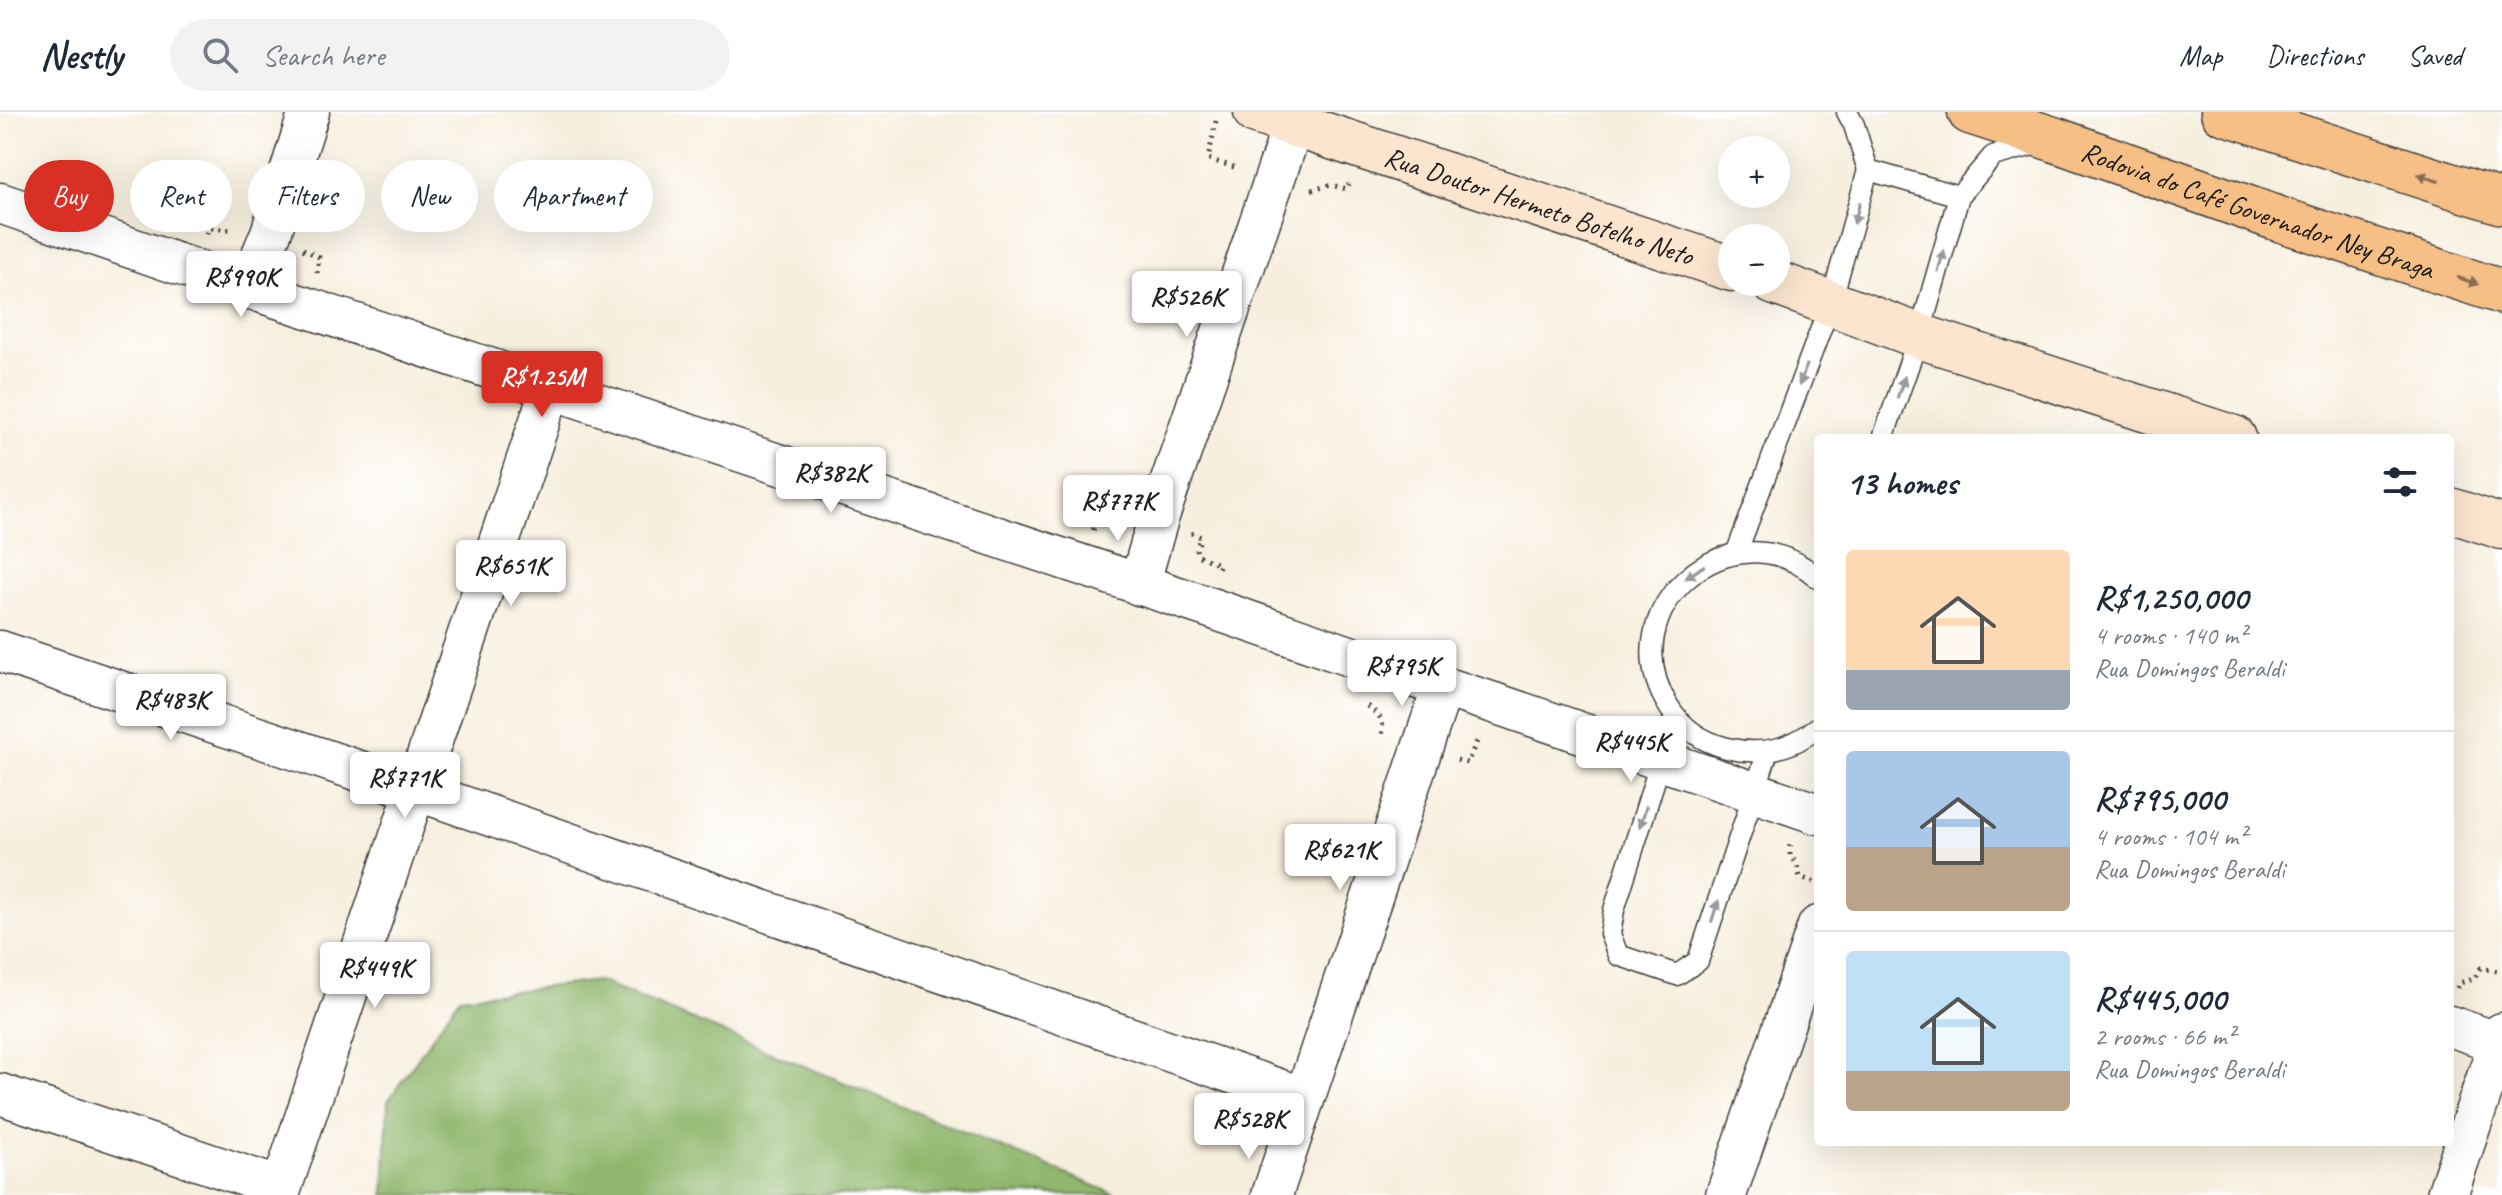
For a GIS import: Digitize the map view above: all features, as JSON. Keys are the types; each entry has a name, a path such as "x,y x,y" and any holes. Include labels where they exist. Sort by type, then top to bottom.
{"highway":[{"name":"Rodovia do Café Governador Ney Braga","path":"1970,112 2502,292"},
{"path":"2223,112 2502,202"}],"street":[{"path":"248,288 271,233 309,112"},
{"path":"1139,585 1158,519 1276,180 1274,119"},
{"name":"Rua Doutor Hermeto Botelho Neto","path":"1274,119 1718,264"},
{"path":"0,203 1814,813"},
{"path":"1790,288 1919,336 2222,434"},
{"path":"0,1094 280,1191 551,388"},
{"path":"2454,511 2502,527"},
{"path":"0,651 416,790 1304,1098"},
{"path":"1272,1195 1443,686"},
{"path":"1726,1195 1814,938"},
{"path":"2447,1195 2501,1040 2454,1012"}],"lane":[{"path":"1736,554 1831,302 1868,170 1847,112"},
{"path":"1884,434 1919,336 1959,196 1993,156 2056,140"},
{"path":"1868,170 1959,196"},
{"path":"1814,575 1788,559 1762,553 1736,554 1711,562 1688,575 1671,594 1658,617 1652,642 1653,668 1660,694 1675,716 1694,734 1717,745 1742,751 1768,751 1793,743 1814,730"},
{"path":"1675,716 1614,910 1610,934 1618,955 1677,975 1698,961 1768,751"}],"path":[{"path":"1077,564 1103,508 1158,519 1201,537 1197,555 1220,565 1202,605"},
{"path":"2454,1003 2459,983 2474,979 2481,968 2502,972"}],"green space":[{"path":"598,981 1117,1195 384,1195 388,1101 460,997"}]}
